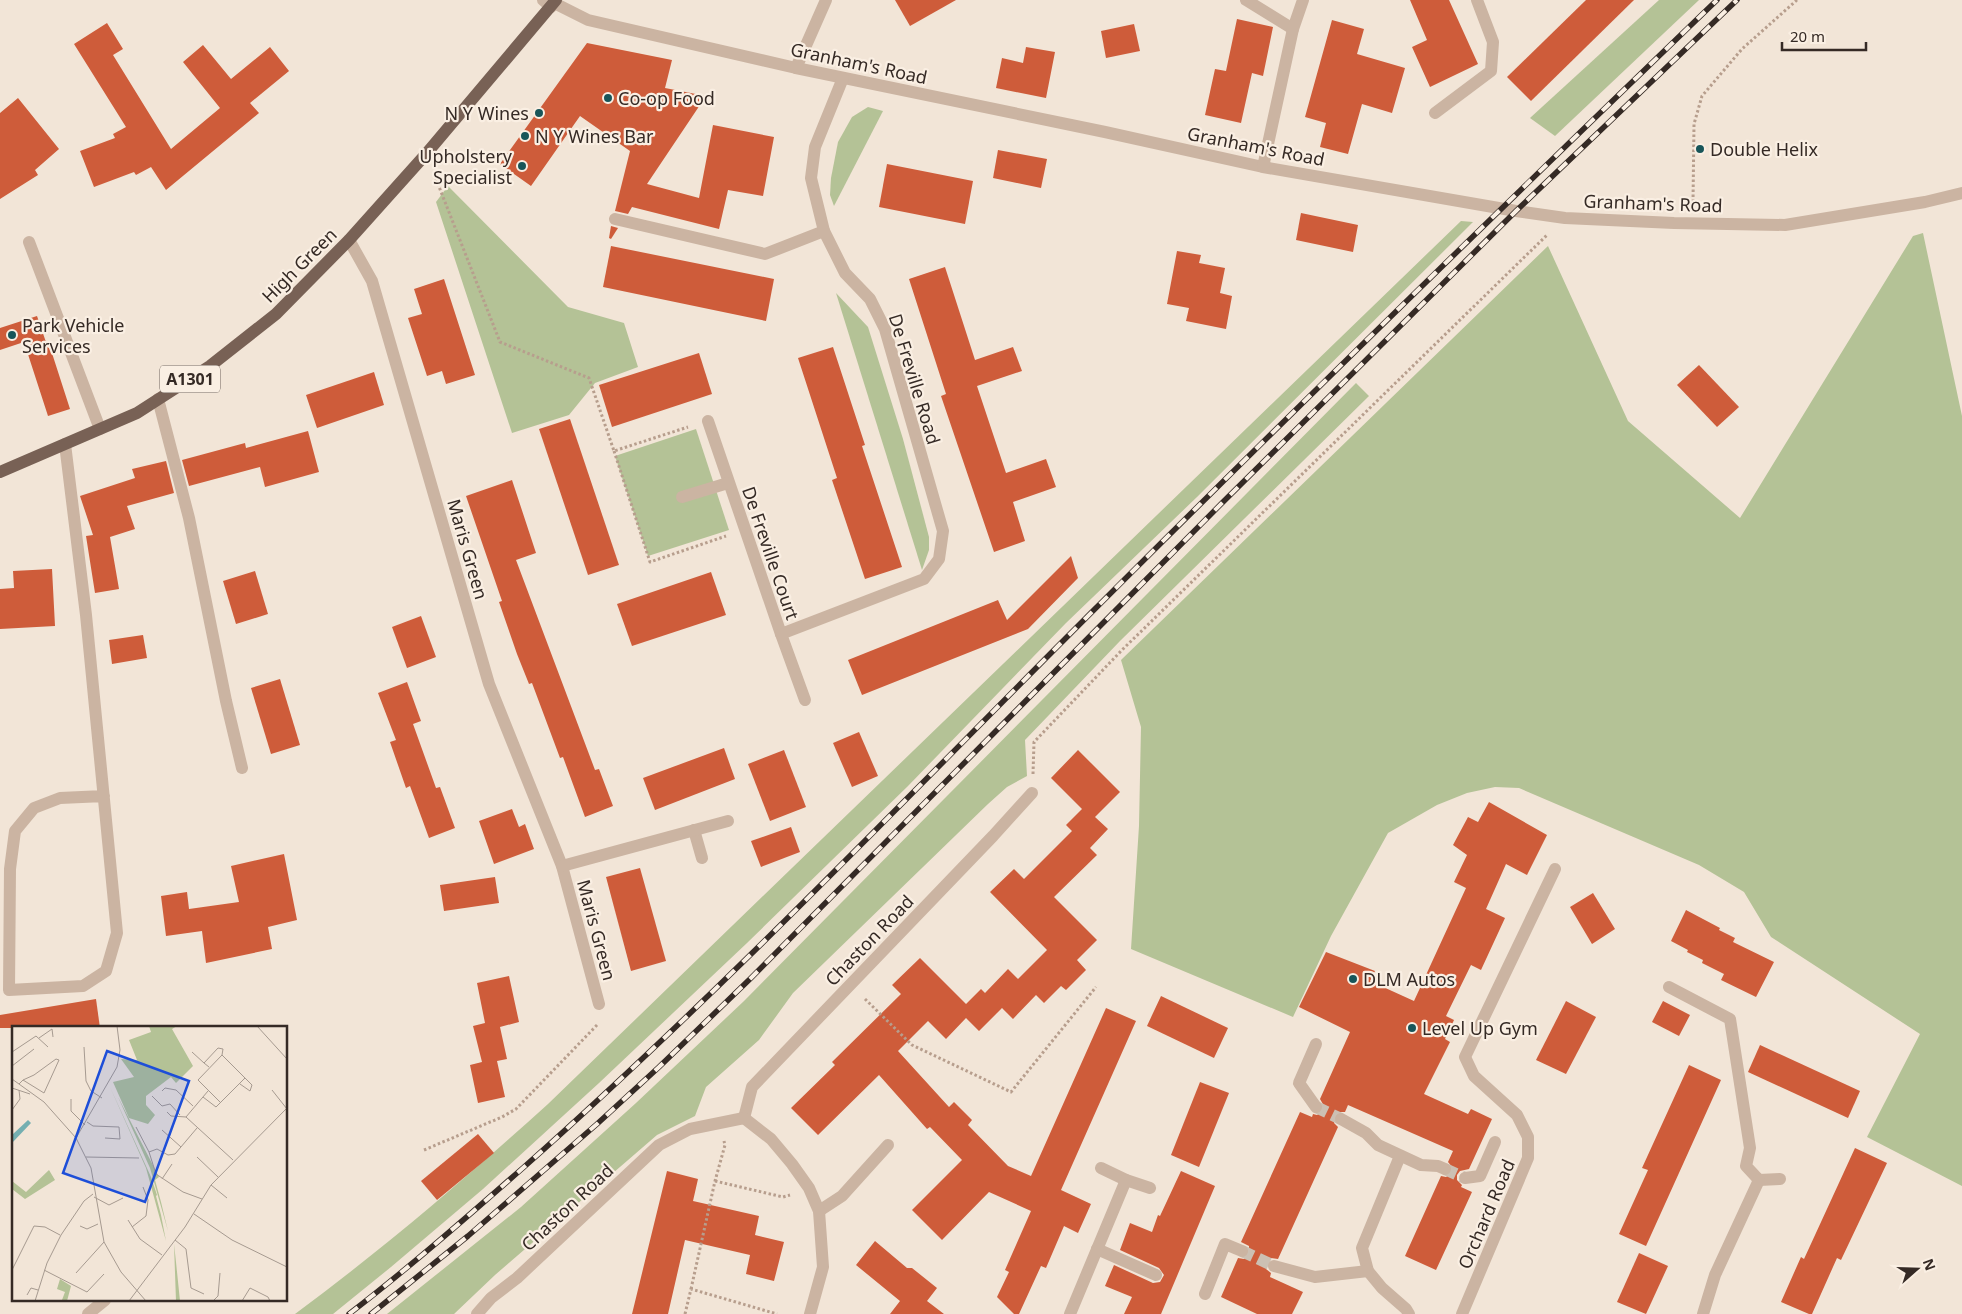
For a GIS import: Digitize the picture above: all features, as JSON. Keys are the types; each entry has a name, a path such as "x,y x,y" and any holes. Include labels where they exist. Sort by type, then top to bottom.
{"main road":[{"name":"High Green","path":"0,472 137,413 210,366 276,314 348,240 426,154 551,2"}],"street":[{"path":"796,68 826,0"},
{"path":"1246,0 1293,30"},
{"path":"1263,167 1293,30 1303,0"},
{"path":"1435,113 1491,71 1493,42 1477,0"},
{"name":"Granham's Road","path":"551,2 588,20 796,68 1263,167 1500,209 1565,218 1674,223 1785,225 1925,202 1962,193"},
{"name":"De Freville Road","path":"844,78 815,147 811,178 824,231 845,273 870,300 885,329 943,532"},
{"path":"616,219 765,254 824,231"},
{"name":"Maris Green","path":"348,240 372,281 488,684 562,866 599,1004"},
{"path":"29,242 100,429"},
{"path":"158,399 189,518 226,701 242,768"},
{"name":"De Freville Court","path":"708,421 744,530 805,700"},
{"path":"65,444 86,616 104,796 117,933 106,971 82,986 9,990 10,869 15,831 34,808 60,798 104,796"},
{"name":"De Freville Court","path":"682,497 728,483"},
{"name":"De Freville Court","path":"781,634 924,579 939,559 943,532"},
{"name":"Chaston Road","path":"477,1314 491,1298 517,1278 659,1145 690,1129 721,1121 744,1118 752,1087 1032,793"},
{"name":"Maris Green","path":"562,866 728,821"},
{"path":"694,830 702,858"},
{"name":"Orchard Road","path":"1462,1314 1528,1158 1528,1137 1517,1115 1474,1076 1465,1057 1555,869"},
{"path":"1669,987 1730,1019 1750,1148 1746,1166 1759,1180 1780,1179"},
{"path":"1316,1044 1299,1083 1316,1107"},
{"path":"744,1118 771,1139 809,1188 819,1211 823,1267 810,1314"},
{"path":"1341,1119 1366,1133 1378,1146 1421,1165 1438,1166 1445,1169"},
{"path":"1465,1178 1480,1176 1495,1142"},
{"path":"819,1211 842,1196 888,1145"},
{"path":"1400,1156 1362,1248 1368,1271 1382,1288 1406,1309 1409,1314"},
{"path":"1101,1168 1126,1180 1150,1188"},
{"path":"1070,1314 1126,1180"},
{"path":"1703,1314 1715,1275 1759,1180"},
{"path":"1206,1294 1225,1244 1242,1251"},
{"path":"1097,1249 1156,1275"},
{"path":"1274,1266 1316,1277 1368,1271"},
{"path":"88,1314 103,1302"}],"path":[{"path":"1693,205 1694,124 1702,96 1742,50 1797,0"},
{"path":"426,154 500,342 589,378 650,562 744,530"},
{"path":"1032,793 1034,742 1122,650 1565,218"},
{"path":"614,451 708,421"},
{"path":"850,985 912,1046 1011,1092 1096,987"},
{"path":"424,1150 502,1117 516,1109 595,1028 600,1021 599,1004"},
{"path":"685,1314 725,1145 721,1121"},
{"path":"715,1181 783,1197 809,1188"},
{"path":"691,1289 777,1314"}],"green space":[{"path":"1659,0 1699,0 1555,136 1530,118"},
{"path":"868,107 883,111 834,206 830,195 831,178 838,142 852,117"},
{"path":"448,186 568,307 624,323 638,367 595,383 569,415 512,433 436,202"},
{"path":"1461,221 1473,222 1197,497 1066,623 908,786 747,943 599,1083 483,1189 333,1314 295,1314 424,1212 548,1104"},
{"path":"1923,233 1962,416 1962,1186 1867,1137 1920,1034 1771,937 1744,892 1699,865 1519,788 1495,787 1467,793 1437,805 1388,833 1331,936 1293,1017 1131,949 1139,826 1141,727 1121,660 1548,246 1628,421 1740,518 1913,236"},
{"path":"836,293 868,327 903,439 929,537 929,550 922,570"},
{"path":"1356,383 1369,396 1120,641 1025,740 1027,776 1007,787 988,804 793,993 759,1040 706,1087 695,1116 657,1135 495,1275 454,1314 387,1314 521,1207 636,1103 744,1001"},
{"path":"696,429 729,530 648,556 615,456"}],"building":[{"path":"895,0 956,0 910,26"},
{"path":"1410,0 1449,0 1478,64 1430,87 1412,47 1427,40"},
{"path":"1586,0 1634,0 1531,101 1507,77"},
{"path":"1237,19 1273,27 1263,76 1252,73 1241,123 1205,115 1215,69 1226,71"},
{"path":"1332,20 1364,29 1357,54 1405,68 1392,113 1362,104 1348,154 1320,147 1326,123 1305,117"},
{"path":"107,23 123,49 113,55 171,149 220,108 183,62 203,45 231,79 270,47 289,71 250,103 259,113 166,190 151,167 136,175 134,172 94,187 80,151 115,138 113,134 126,127 74,44"},
{"path":"1134,24 1140,51 1106,58 1101,31"},
{"path":"587,43 672,60 665,88 706,96 647,184 699,198 713,125 774,137 763,196 728,190 719,229 632,207 628,214 615,211 630,151 580,116 531,186 500,164"},
{"path":"1026,47 1055,52 1046,98 996,88 1002,58 1023,63"},
{"path":"18,98 59,149 35,170 38,175 0,199 0,113"},
{"path":"998,150 1047,159 1041,188 993,178"},
{"path":"887,164 973,181 965,224 879,207"},
{"path":"1301,213 1358,225 1353,252 1296,240"},
{"path":"611,226 618,228 611,239 609,238"},
{"path":"611,246 774,279 766,321 603,287"},
{"path":"1177,251 1201,255 1199,263 1225,268 1220,293 1232,296 1226,329 1186,321 1189,308 1167,304"},
{"path":"945,267 975,360 1013,347 1022,371 977,386 1006,473 1046,459 1056,487 1013,502 1025,541 994,552 941,396 946,394 909,279"},
{"path":"444,279 475,375 446,384 442,371 427,376 408,318 422,314 414,289"},
{"path":"37,316 48,348 50,347 70,409 48,416 24,342 0,350 0,328"},
{"path":"833,347 865,445 862,446 902,567 865,579 832,480 837,478 798,358"},
{"path":"699,353 712,394 612,427 599,385"},
{"path":"1699,365 1739,407 1717,427 1677,385"},
{"path":"374,372 384,405 317,428 306,395"},
{"path":"570,419 619,565 588,575 539,429"},
{"path":"308,431 319,472 265,487 260,467 189,486 182,460 245,443 246,448"},
{"path":"166,461 174,493 127,506 135,529 110,537 119,589 95,593 86,536 93,535 80,496 135,478 132,469"},
{"path":"512,480 536,553 516,560 595,770 599,769 613,806 585,817 563,757 560,758 532,683 529,684 517,654 499,602 502,601 466,496"},
{"path":"1071,556 1078,578 1028,629 862,695 848,660 998,600 1007,620"},
{"path":"52,569 55,626 0,629 0,589 14,588 13,571"},
{"path":"255,571 268,614 236,624 223,581"},
{"path":"711,572 726,615 632,646 617,604"},
{"path":"421,616 436,657 407,668 392,627"},
{"path":"143,635 147,658 112,664 109,640"},
{"path":"280,679 300,745 271,754 251,688"},
{"path":"407,682 421,721 413,724 436,788 440,787 455,828 429,838 410,786 406,788 390,742 396,740 378,693"},
{"path":"859,732 878,776 852,787 833,743"},
{"path":"724,748 735,779 655,810 643,778"},
{"path":"784,750 806,807 770,821 748,764"},
{"path":"1078,750 1120,792 1095,817 1108,829 1090,848 1097,855 1054,897 1097,940 1077,960 1086,970 1066,990 1061,986 1044,1003 1036,995 1013,1019 1002,1008 979,1031 966,1018 946,1039 928,1021 898,1051 949,1107 954,1102 972,1120 968,1125 1008,1166 1031,1176 1106,1008 1136,1021 1061,1190 1091,1204 1078,1233 1064,1226 1046,1268 1041,1266 1019,1314 1014,1314 997,1297 1009,1272 1005,1270 1031,1211 989,1192 942,1240 912,1210 962,1160 930,1127 927,1129 879,1075 818,1135 791,1108 835,1065 832,1062 901,994 892,985 920,958 966,1004 981,989 985,993 1008,969 1018,979 1047,950 990,892 1014,869 1024,879 1072,831 1066,825 1082,809 1051,778"},
{"path":"1489,802 1547,835 1527,875 1506,864 1486,909 1505,918 1481,970 1471,965 1446,1016 1454,1020 1445,1039 1450,1042 1424,1094 1468,1114 1471,1109 1492,1119 1469,1169 1460,1171 1457,1175 1457,1180 1462,1185 1461,1187 1472,1192 1436,1270 1405,1256 1441,1176 1446,1177 1452,1173 1453,1168 1448,1162 1453,1151 1348,1105 1345,1112 1337,1112 1334,1115 1334,1123 1338,1127 1278,1259 1271,1258 1266,1263 1266,1269 1271,1273 1270,1277 1303,1292 1292,1314 1257,1314 1221,1297 1238,1258 1244,1259 1249,1255 1249,1246 1241,1242 1300,1112 1312,1117 1313,1114 1317,1115 1323,1111 1324,1106 1320,1099 1350,1032 1299,1007 1326,952 1375,971 1370,981 1414,1001 1466,888 1454,882 1467,855 1453,845 1468,817 1478,822"},
{"path":"512,809 519,827 525,824 534,849 494,864 479,821"},
{"path":"791,827 800,852 761,867 751,841"},
{"path":"284,854 297,920 268,927 272,949 206,963 202,931 166,936 161,896 187,892 189,909 239,902 231,866"},
{"path":"640,868 666,961 631,971 606,877"},
{"path":"495,877 499,903 444,911 440,885"},
{"path":"1593,893 1615,929 1592,944 1570,907"},
{"path":"1686,910 1735,938 1733,942 1774,962 1756,997 1721,980 1724,974 1702,963 1703,960 1671,941"},
{"path":"509,976 519,1022 500,1027 507,1059 497,1061 505,1097 478,1103 470,1065 482,1062 473,1026 485,1023 477,983"},
{"path":"1161,996 1228,1028 1214,1058 1147,1026"},
{"path":"96,999 100,1026 12,1026 12,1028 0,1028 0,1015"},
{"path":"1566,1001 1596,1017 1566,1074 1536,1060"},
{"path":"1663,1001 1690,1015 1679,1036 1652,1022"},
{"path":"1760,1045 1860,1091 1848,1118 1748,1072"},
{"path":"1689,1065 1721,1080 1646,1246 1619,1234 1648,1170 1642,1168"},
{"path":"1200,1082 1229,1093 1199,1167 1171,1155"},
{"path":"478,1134 494,1153 437,1200 421,1181"},
{"path":"1855,1148 1887,1163 1841,1260 1837,1258 1812,1314 1809,1314 1781,1302 1801,1257 1804,1259"},
{"path":"667,1171 698,1179 693,1201 759,1216 755,1235 784,1242 774,1281 746,1274 750,1255 685,1240 668,1314 632,1314"},
{"path":"1181,1171 1215,1186 1161,1314 1124,1314 1132,1297 1105,1286 1114,1265 1153,1283 1160,1282 1164,1275 1159,1268 1120,1250 1130,1223 1152,1232 1158,1215 1160,1216"},
{"path":"875,1241 907,1268 912,1268 937,1288 927,1301 944,1314 890,1314 900,1301 856,1265"},
{"path":"1639,1253 1668,1266 1646,1314 1617,1302"}],"tunnel":[{"path":"1316,1107 1341,1119"},
{"path":"1445,1169 1465,1178"},
{"path":"1242,1251 1274,1266"}],"railway":[{"path":"349,1314 503,1186 661,1041 795,911 1303,403 1717,0"},
{"path":"371,1314 468,1236 597,1124 659,1067 751,978 1223,502 1516,211 1737,0"}],"place":[{"name":"Co-op Food","path":"608,98"},
{"name":"N Y Wines","path":"539,113"},
{"name":"N Y Wines Bar","path":"525,136"},
{"name":"Double Helix","path":"1700,149"},
{"name":"Upholstery Specialist","path":"522,166"},
{"name":"Park Vehicle Services","path":"12,335"},
{"name":"DLM Autos","path":"1353,979"},
{"name":"Level Up Gym","path":"1412,1028"}]}
